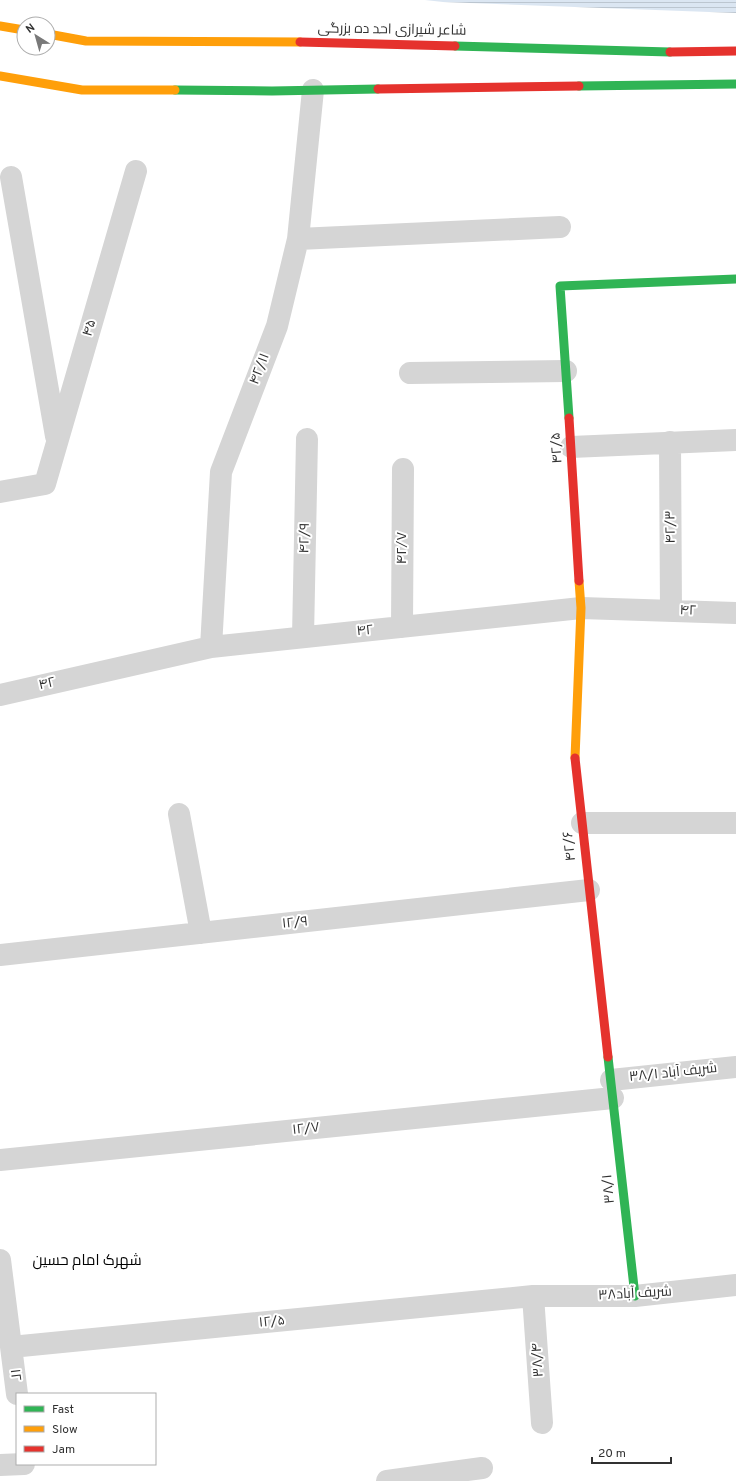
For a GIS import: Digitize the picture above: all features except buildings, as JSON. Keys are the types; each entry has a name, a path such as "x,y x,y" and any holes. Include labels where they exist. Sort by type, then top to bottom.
{"street":[{"path":"0,26 16,29"},
{"name":"شاعر شیرازی احد ده بزرگی","path":"56,35 86,41 272,41 680,52 736,51"},
{"path":"0,76 82,90 313,90 736,84"},
{"name":"۴۲/۱۱","path":"211,647 221,472 277,326 298,239 313,90"},
{"name":"۴۵","path":"0,492 45,484 136,171"},
{"path":"11,177 57,441"},
{"path":"298,239 560,227"},
{"name":"۴۲/۵","path":"581,608 560,286 736,279"},
{"path":"410,373 566,371"},
{"name":"۴۲/۹","path":"303,637 307,439"},
{"path":"571,447 736,440"},
{"name":"۴۲/۳","path":"670,442 671,611"},
{"name":"۴۲/۷","path":"402,627 403,469"},
{"name":"۴۲","path":"0,695 211,647 581,608 736,613"},
{"name":"۴۲/۶","path":"581,608 575,761 612,1089"},
{"path":"179,814 200,933"},
{"path":"582,823 736,823"},
{"name":"۱۲/۹","path":"0,955 589,890"},
{"name":"۳۸/۱ شریف آباد","path":"612,1089 736,1067"},
{"name":"۱۲/۷","path":"0,1160 612,1089"},
{"name":"۳۸/۱","path":"612,1089 635,1296"},
{"name":"۱۲","path":"0,1260 3,1308 11,1347 17,1393"},
{"name":"شریف آباد۳۸","path":"533,1296 635,1296 736,1285"},
{"name":"۱۲/۵","path":"11,1347 533,1296"},
{"name":"۳۸/۴","path":"533,1296 542,1423"},
{"path":"0,1465 16,1464"},
{"path":"25,1465 28,1481"},
{"path":"387,1481 482,1468"}],"shaded area":[{"path":"425,0 736,0 736,13 443,2"}],"traffic: fast":[{"path":"455,46 670,52"},
{"path":"579,86 736,84"},
{"path":"175,90 272,91 378,89"},
{"path":"569,418 560,286 736,279"},
{"path":"608,1057 635,1296"}],"traffic: slow":[{"path":"0,26 16,29"},
{"path":"56,35 86,41 300,42"},
{"path":"0,76 82,90 175,90"},
{"path":"575,758 581,608 579,581"}],"traffic: jam":[{"path":"300,42 455,46"},
{"path":"670,52 736,51"},
{"path":"378,89 579,86"},
{"path":"569,418 579,581"},
{"path":"575,758 608,1057"}],"district":[{"name":"شهرک امام حسین","path":"87,1261"}]}
